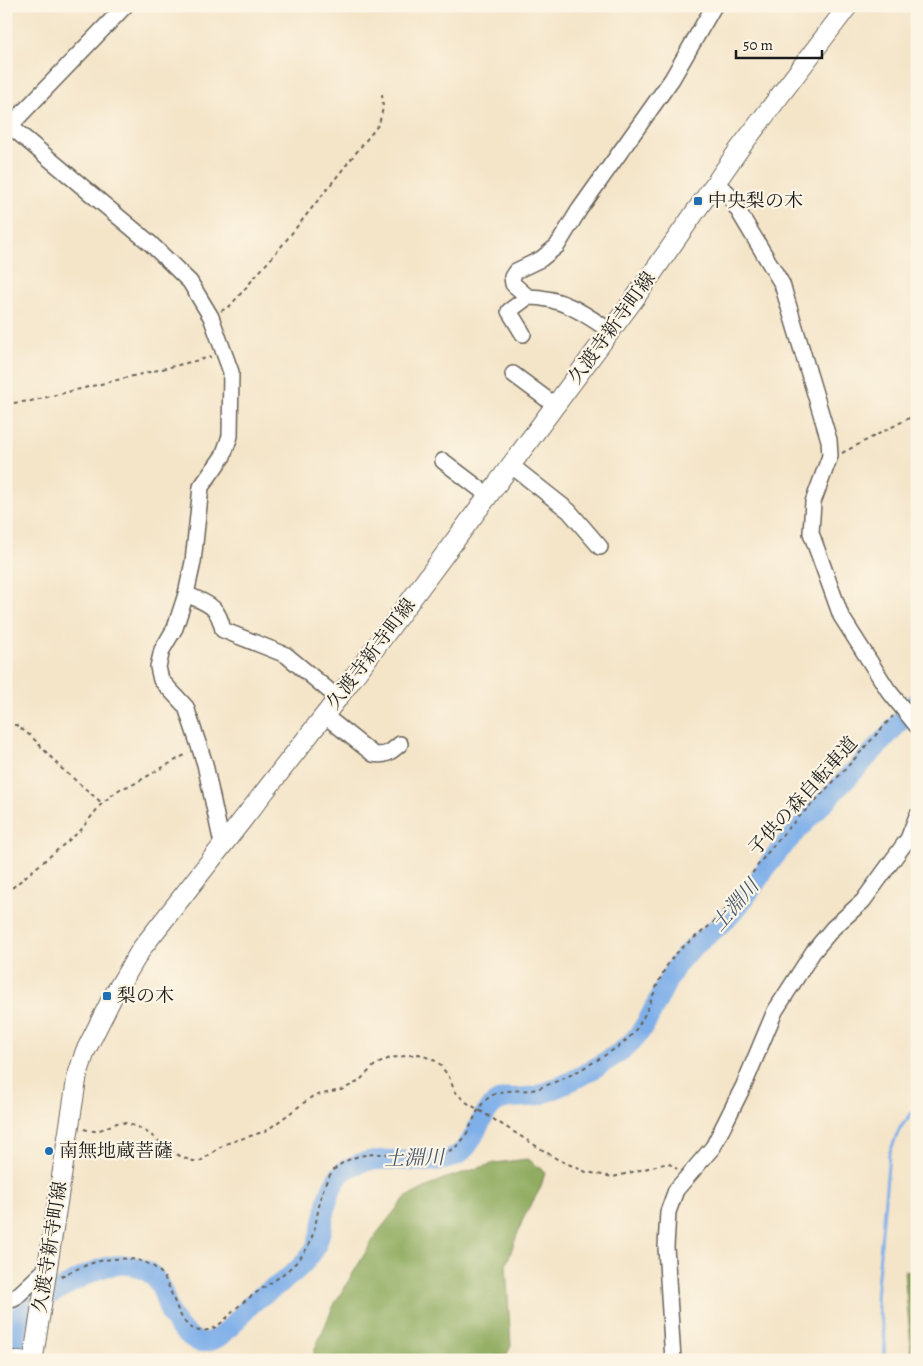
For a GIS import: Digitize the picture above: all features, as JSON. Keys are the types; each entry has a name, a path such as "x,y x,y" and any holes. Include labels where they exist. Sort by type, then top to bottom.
{"main road":[{"name":"久渡寺新寺町線","path":"33,1360 77,1077 85,1052 112,998 142,948 338,698 512,466 740,148 848,6"}],"street":[{"path":"125,6 8,128 151,244 190,282 211,317 230,372 230,436 223,456 201,487 193,562 186,594 175,628 162,650 158,667 161,680 186,707 205,764 222,844"},
{"path":"610,331 579,309 560,301 528,297 512,284 512,277 516,271 541,259 557,246 672,79 714,6"},
{"path":"716,184 727,192 782,284 829,440 830,456 813,502 811,533 841,616 908,715"},
{"path":"523,334 508,311 528,297"},
{"path":"513,374 556,406"},
{"path":"443,461 489,496"},
{"path":"512,466 568,510 600,547"},
{"path":"186,594 213,606 220,617 223,630 286,655 338,698"},
{"path":"324,715 373,754 381,756 389,754 400,744"},
{"path":"673,1360 666,1247 668,1212 676,1190 713,1147 744,1085 775,1011 808,959 832,928 863,901 908,839 917,816"},
{"path":"6,1301 44,1287"}],"path":[{"path":"211,317 230,306 280,248 379,124 382,94"},
{"path":"6,404 40,399 223,354"},
{"path":"830,456 847,452 917,414"},
{"name":"子供の森自転車道","path":"44,1287 102,1260 135,1260 148,1263 162,1273 176,1307 185,1321 195,1329 205,1332 213,1328 290,1267 305,1252 315,1227 326,1182 341,1164 368,1154 417,1154 449,1151 457,1146 468,1134 490,1097 508,1090 526,1091 539,1088 602,1056 633,1034 672,958 718,918 793,822 838,778 908,715"},
{"path":"6,725 16,726 32,737 61,768 102,803"},
{"path":"6,893 80,831 102,803 120,788 134,784 176,761 198,746"},
{"path":"69,1128 95,1131 123,1122 149,1131 174,1155 185,1160 199,1162 225,1144 266,1130 313,1096 341,1090 358,1082 375,1065 390,1058 419,1054 438,1062 449,1077 455,1092 480,1111 557,1159 586,1172 612,1177 668,1163 688,1176"}],"green space":[{"path":"528,1159 545,1172 541,1187 523,1219 506,1265 511,1346 504,1360 315,1360 314,1351 335,1303 378,1232 405,1198 443,1179 495,1163"},
{"path":"904,1271 917,1273 917,1360 910,1360 911,1346"}],"waterway":[{"name":"土淵川","path":"15,1360 17,1326 20,1315 26,1307 85,1275 110,1266 135,1266 148,1272 160,1285 169,1311 179,1327 199,1342 215,1339 230,1328 255,1301 295,1272 311,1254 318,1241 332,1188 343,1172 355,1165 368,1161 424,1162 451,1158 466,1148 489,1109 495,1103 505,1099 539,1095 578,1078 614,1056 637,1036 685,955 735,910 780,850 884,740 917,702"},
{"path":"884,1360 885,1339 876,1298 889,1154 900,1128 917,1107"}],"place":[{"name":"中央梨の木","path":"698,201"},
{"name":"梨の木","path":"107,996"},
{"name":"南無地蔵菩薩","path":"49,1151"}]}
